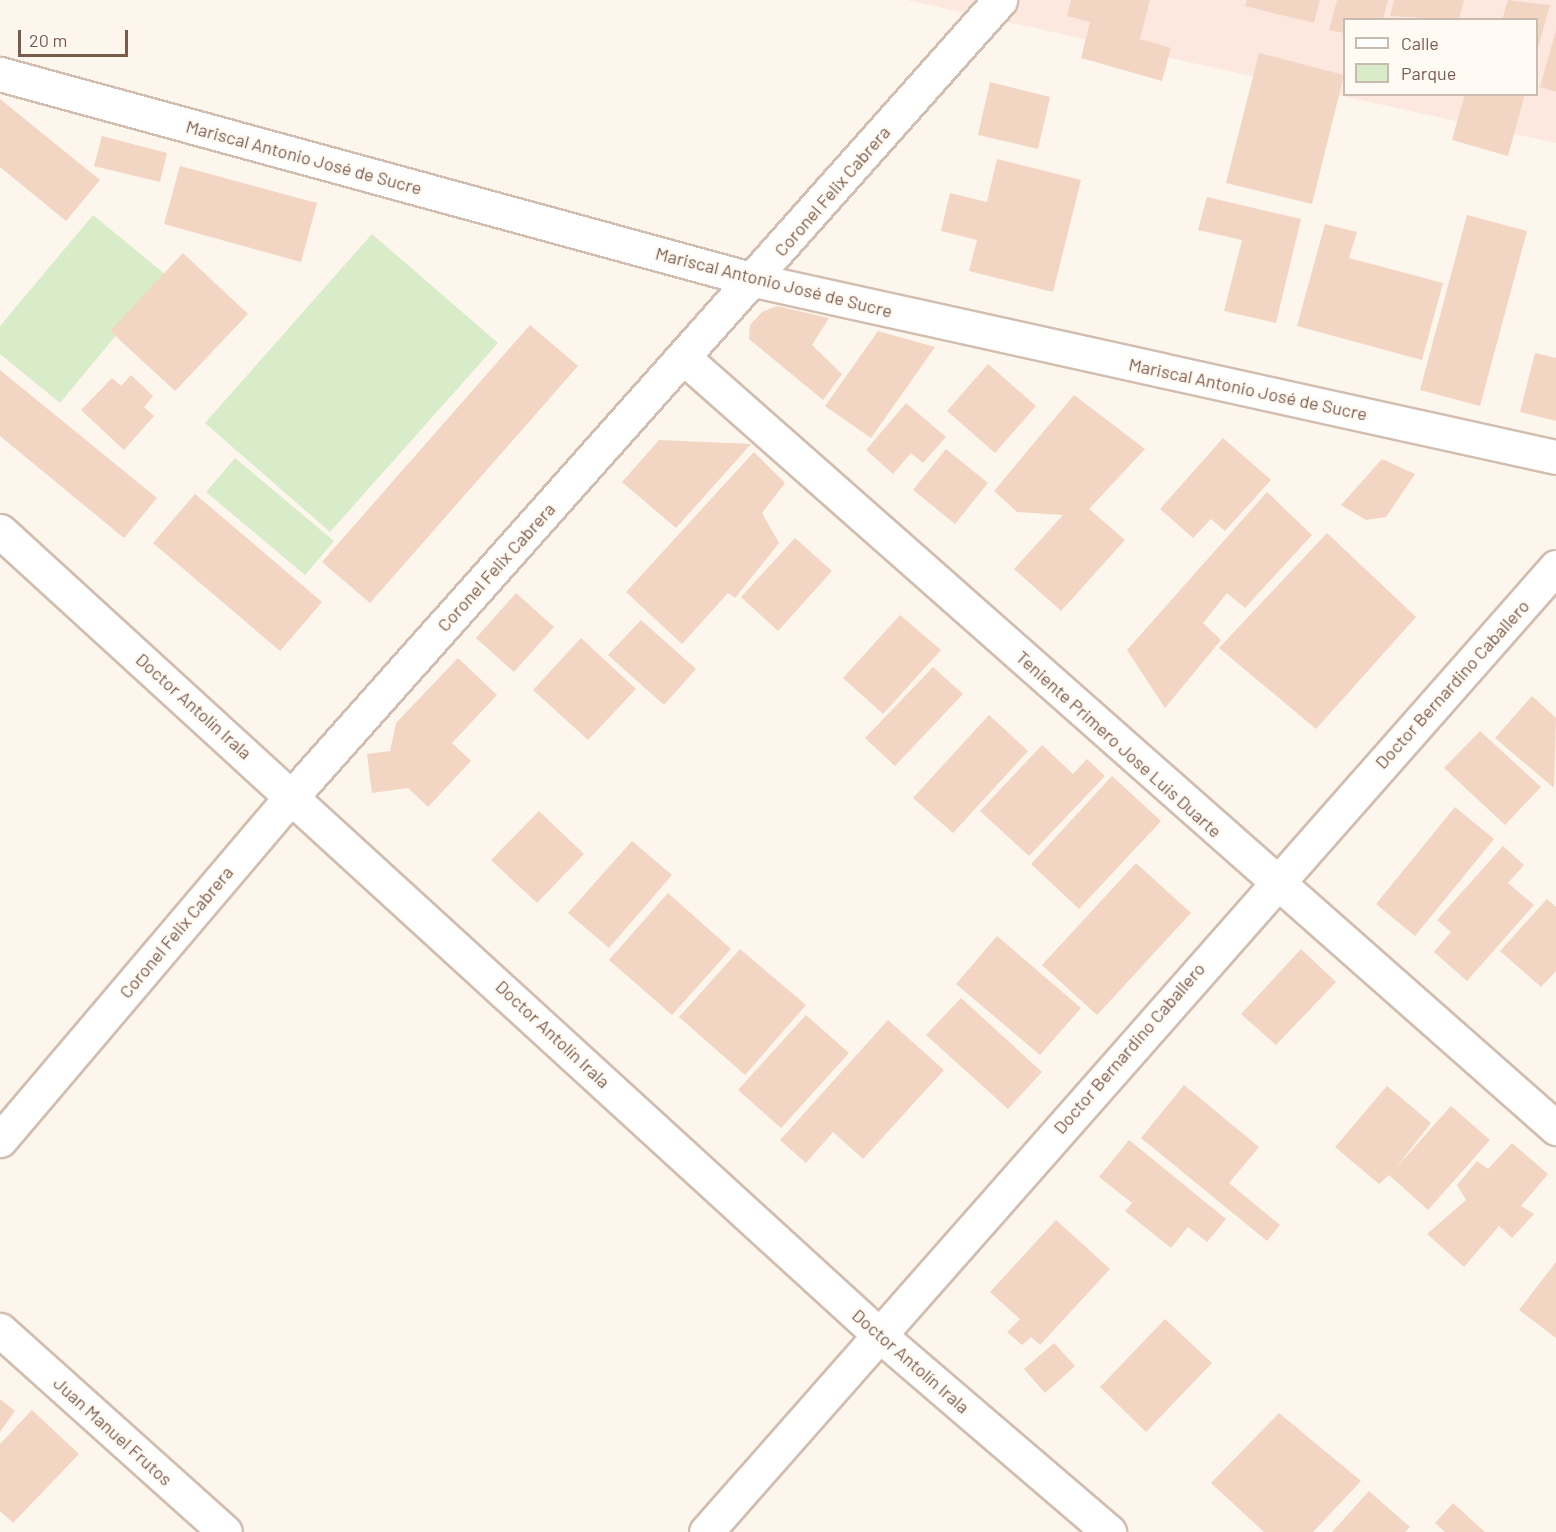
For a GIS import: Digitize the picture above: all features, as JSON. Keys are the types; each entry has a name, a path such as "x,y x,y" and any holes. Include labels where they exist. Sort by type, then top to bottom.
{"street":[{"name":"Coronel Felix Cabrera","path":"0,1140 293,795 754,280 1000,0"},
{"name":"Mariscal Antonio José de Sucre","path":"0,74 754,280 1556,457"},
{"name":"Teniente Primero Jose Luis Duarte","path":"683,357 1556,1128"},
{"name":"Doctor Antolín Irala","path":"0,531 293,795 878,1333 1109,1532"},
{"name":"Doctor Bernardino Caballero","path":"706,1532 1275,882 1556,567"},
{"name":"Juan Manuel Frutos","path":"0,1329 225,1532"}],"shaded area":[{"path":"907,0 1556,0 1556,143"}],"green space":[{"path":"93,215 166,275 60,403 0,354 0,326"},
{"path":"372,234 498,343 330,532 205,423"},
{"path":"235,458 334,541 305,575 206,492"}],"building":[{"path":"1071,0 1150,0 1140,39 1171,48 1162,81 1081,58 1090,22 1067,16"},
{"path":"1247,0 1320,0 1314,23 1245,6"},
{"path":"1337,0 1388,0 1384,18 1343,18 1343,33 1329,30"},
{"path":"1394,0 1464,0 1460,18 1390,16"},
{"path":"1508,0 1550,5 1538,47 1538,18 1503,18"},
{"path":"1556,30 1556,92 1540,87"},
{"path":"1259,53 1343,75 1312,204 1226,183"},
{"path":"990,82 1050,97 1038,149 978,135"},
{"path":"1464,96 1524,96 1508,156 1452,140"},
{"path":"0,99 100,180 66,221 0,167"},
{"path":"102,136 167,153 160,182 94,166"},
{"path":"997,159 1081,180 1053,292 969,271 977,240 941,231 950,193 987,202"},
{"path":"180,166 317,203 301,262 164,224"},
{"path":"1207,197 1301,219 1276,323 1224,311 1242,240 1198,230"},
{"path":"1467,215 1527,231 1480,406 1420,390"},
{"path":"1325,224 1357,232 1349,258 1443,283 1422,360 1297,326"},
{"path":"183,253 248,314 175,391 110,331"},
{"path":"777,306 829,318 812,345 842,374 823,400 749,339 750,325 762,312"},
{"path":"530,325 578,366 370,603 322,562"},
{"path":"878,331 935,347 871,438 825,406"},
{"path":"1535,353 1556,358 1556,421 1520,412"},
{"path":"988,364 1036,406 995,453 947,411"},
{"path":"0,370 157,498 124,538 0,436"},
{"path":"131,375 153,396 144,407 154,416 124,450 81,410 112,378 121,386"},
{"path":"1074,395 1145,449 1089,509 1125,540 1061,611 1014,569 1063,515 1017,512 994,491"},
{"path":"906,403 946,437 923,463 911,453 893,474 866,450"},
{"path":"1223,438 1271,480 1225,531 1211,519 1193,538 1160,509"},
{"path":"659,440 751,444 676,528 622,482"},
{"path":"946,449 988,483 955,524 913,490"},
{"path":"754,452 785,483 762,513 779,543 735,598 728,593 682,644 626,592"},
{"path":"1382,459 1415,474 1386,517 1366,520 1341,505"},
{"path":"1267,492 1312,535 1245,608 1227,593 1203,623 1221,640 1165,708 1127,650"},
{"path":"195,494 322,602 280,651 153,543"},
{"path":"1327,533 1416,617 1316,729 1219,648"},
{"path":"795,538 832,571 778,631 741,597"},
{"path":"516,593 554,627 514,672 476,638"},
{"path":"900,615 941,650 883,714 843,678"},
{"path":"641,620 696,669 664,705 608,655"},
{"path":"581,638 636,689 588,740 533,690"},
{"path":"458,658 497,695 452,743 471,761 428,807 408,788 372,793 367,754 390,751 396,723"},
{"path":"933,667 963,694 895,766 865,738"},
{"path":"1532,696 1556,718 1554,788 1495,738"},
{"path":"989,715 1028,751 953,833 913,798"},
{"path":"1480,731 1541,787 1505,825 1444,768"},
{"path":"1042,745 1073,774 1087,759 1105,776 1029,856 980,811"},
{"path":"1112,776 1161,821 1079,909 1031,864"},
{"path":"1455,807 1494,839 1415,936 1376,904"},
{"path":"539,811 584,854 537,903 491,860"},
{"path":"632,841 672,875 609,948 568,913"},
{"path":"1503,846 1524,865 1508,883 1534,905 1467,981 1434,952 1451,932 1437,920"},
{"path":"1136,863 1191,913 1097,1015 1042,965"},
{"path":"668,893 731,949 672,1015 609,960"},
{"path":"1547,899 1556,907 1556,971 1541,987 1500,951"},
{"path":"997,936 1081,1008 1040,1055 956,984"},
{"path":"740,949 806,1005 745,1075 679,1017"},
{"path":"1301,949 1336,982 1276,1045 1241,1014"},
{"path":"961,998 1042,1072 1008,1109 926,1035"},
{"path":"806,1015 849,1053 781,1128 738,1090"},
{"path":"888,1020 944,1070 863,1159 833,1132 806,1163 780,1140"},
{"path":"1184,1085 1259,1147 1229,1183 1280,1225 1267,1241 1141,1138"},
{"path":"1387,1086 1431,1123 1395,1169 1451,1106 1490,1140 1428,1210 1389,1175 1379,1184 1335,1147"},
{"path":"1129,1140 1226,1219 1207,1242 1188,1227 1171,1248 1125,1211 1132,1203 1099,1177"},
{"path":"1512,1143 1548,1174 1521,1206 1534,1214 1512,1238 1499,1226 1464,1267 1427,1234 1466,1200 1457,1185 1477,1161 1488,1169"},
{"path":"1056,1220 1110,1269 1040,1345 1031,1337 1022,1345 1007,1332 1020,1319 990,1292"},
{"path":"1556,1262 1556,1338 1519,1310"},
{"path":"1165,1319 1212,1363 1146,1432 1100,1387"},
{"path":"1054,1343 1075,1366 1045,1393 1024,1369"},
{"path":"0,1399 15,1411 0,1432"},
{"path":"32,1410 79,1454 13,1523 0,1511 0,1444"},
{"path":"1279,1413 1361,1481 1313,1532 1264,1532 1211,1483"},
{"path":"1369,1491 1410,1527 1405,1532 1332,1532"},
{"path":"1453,1503 1485,1532 1445,1532 1435,1523"}]}
